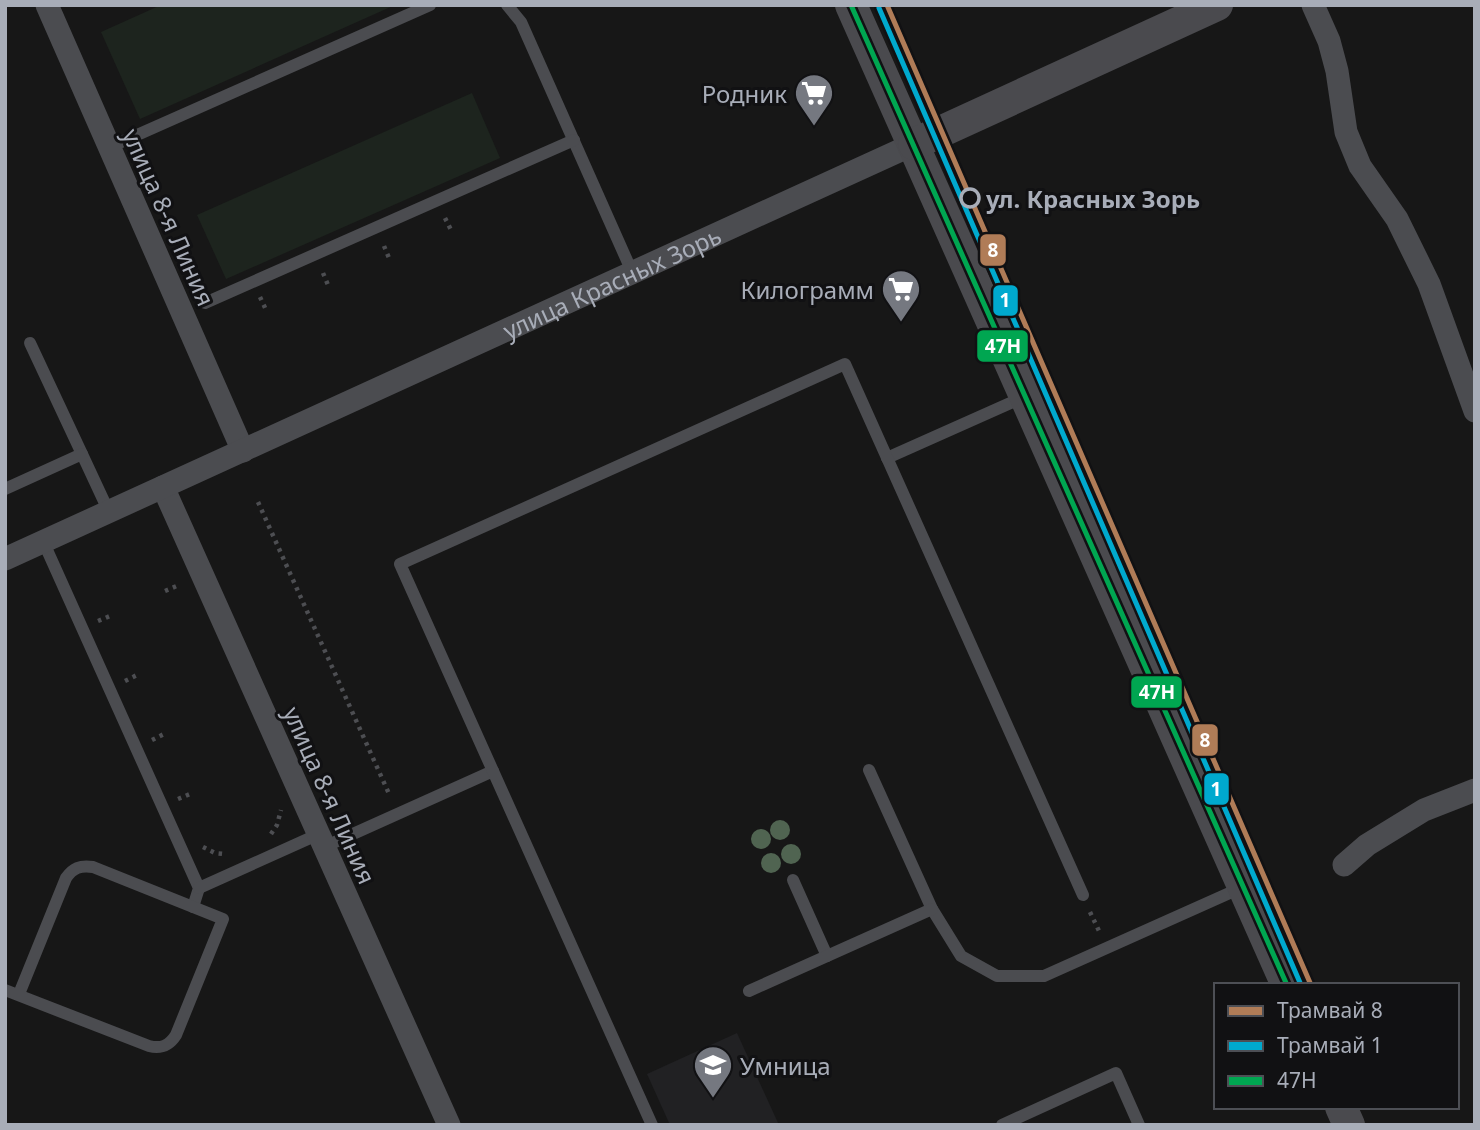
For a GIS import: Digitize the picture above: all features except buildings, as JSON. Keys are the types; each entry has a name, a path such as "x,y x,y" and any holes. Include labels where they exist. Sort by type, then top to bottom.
{"main road":[{"path":"851,5 1286,983"},
{"name":"улица Красных Зорь","path":"914,144 1217,5"}],"street":[{"name":"улица 8-я Линия","path":"47,5 243,451"},
{"path":"1312,5 1329,41 1337,71 1346,132 1360,166 1398,219 1429,284 1475,411"},
{"name":"улица Красных Зорь","path":"5,559 914,144"},
{"name":"улица 8-я Линия","path":"163,487 449,1125"},
{"path":"1345,865 1367,845 1424,810 1475,790"}],"lane":[{"path":"110,147 430,5"},
{"path":"507,5 521,22 633,274"},
{"path":"205,303 574,139"},
{"path":"30,343 109,512"},
{"path":"652,1125 400,564 845,364 1083,895"},
{"path":"887,458 1025,396"},
{"path":"5,489 82,454"},
{"path":"43,541 199,888 193,907"},
{"path":"869,769 932,909 961,956 997,976 1044,976 1243,887"},
{"path":"199,888 398,814 493,771"},
{"path":"5,990 149,1046 164,1046 176,1035 223,919 93,867 77,867 66,878 19,994"},
{"path":"793,880 827,956"},
{"path":"749,991 932,909"},
{"path":"1002,1125 1116,1073 1139,1125"}],"path":[{"path":"258,502 398,814"},
{"path":"165,592 176,586"},
{"path":"269,838 277,825 281,804"},
{"path":"197,842 215,853 230,855"},
{"path":"1083,895 1106,948"}],"shaded area":[{"path":"161,5 395,5 140,119 101,32"},
{"path":"472,93 500,158 226,279 197,215"},
{"name":"Умница","path":"737,1033 779,1125 670,1125 647,1074"}],"tram line":[{"name":"8","path":"887,5 1310,983"},
{"name":"1","path":"879,8 1300,983"}],"transit line":[{"name":"47Н","path":"851,5 1286,983"}],"place":[{"name":"Родник","path":"814,127"},
{"name":"ул. Красных Зорь","path":"970,198"},
{"name":"Килограмм","path":"901,323"},
{"name":"Умница","path":"713,1099"}]}
